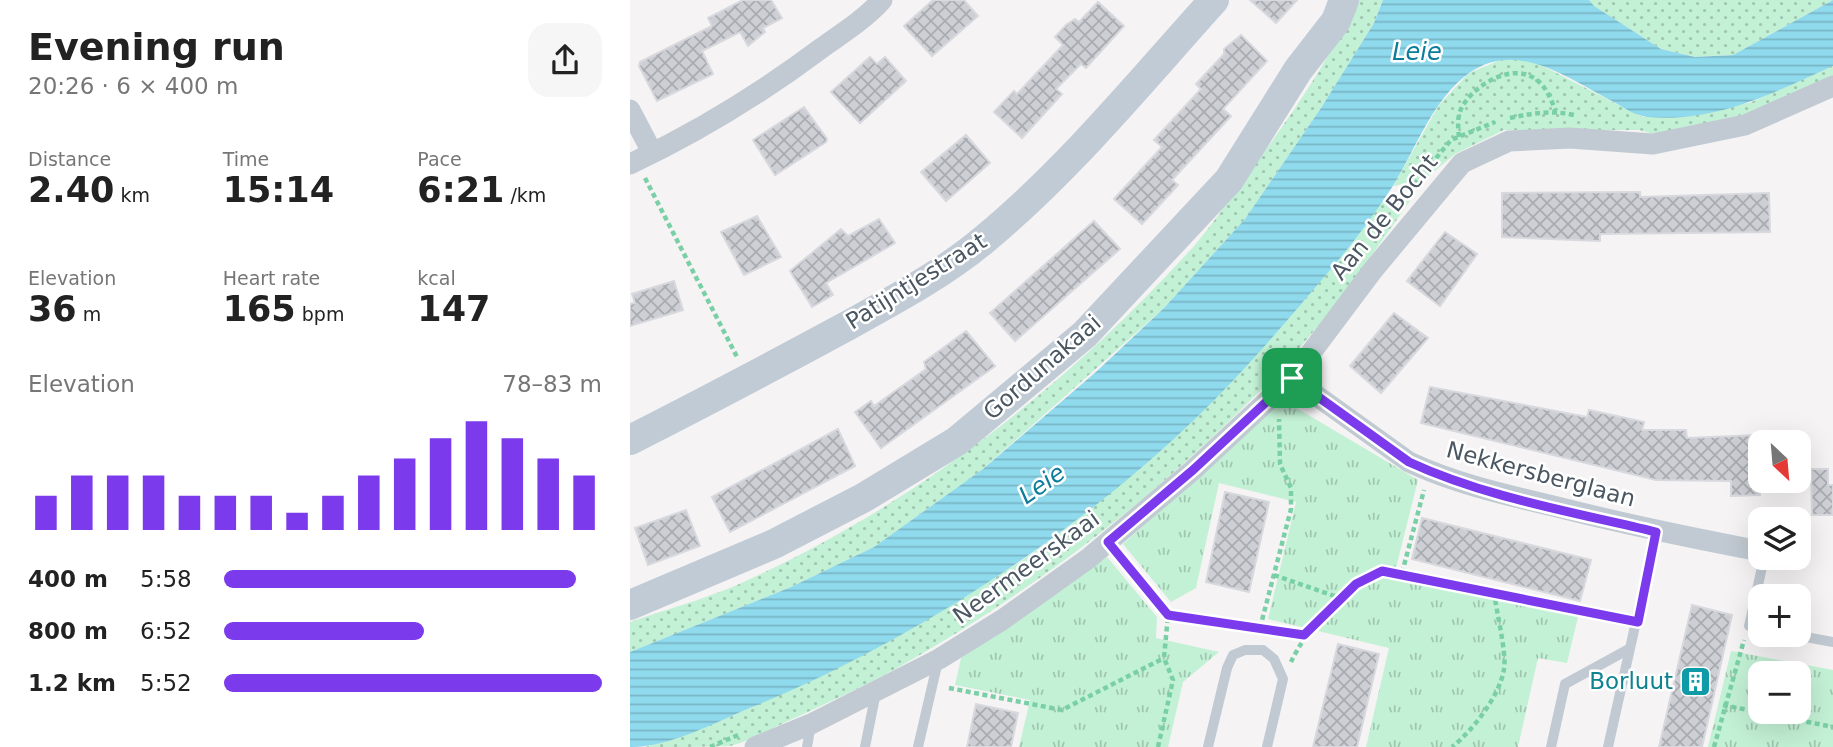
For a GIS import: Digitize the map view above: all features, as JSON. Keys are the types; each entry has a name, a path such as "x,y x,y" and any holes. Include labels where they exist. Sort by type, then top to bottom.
{"street":[{"path":"630,110 640,159 735,108 801,64 870,13 882,0"},
{"name":"Patijntjestraat","path":"630,440 749,380 925,281 984,240 1028,201 1078,150 1214,0"},
{"name":"Gordunakaai","path":"630,606 774,544 863,498 957,441 1085,334 1229,180 1298,70 1336,21 1344,0"},
{"name":"Aan de Bocht","path":"1285,384 1373,270 1462,163 1509,141 1570,138 1653,144 1745,125 1833,86"},
{"name":"Nekkersberglaan","path":"1285,384 1409,462 1473,487 1656,532 1748,549"},
{"name":"Neermeerskaai","path":"751,739 811,724 939,659 1002,620 1108,542 1193,470 1285,384"}],"lane":[{"path":"1608,747 1656,532"},
{"path":"1811,638 1833,642"},
{"path":"1550,747 1565,684 1629,649"},
{"path":"1208,747 1227,668 1233,655 1245,650 1263,650 1273,659 1283,679 1267,747"},
{"path":"918,747 939,659"},
{"path":"865,747 876,692"},
{"path":"807,747 811,724"}],"path":[{"path":"1459,136 1460,111 1470,95 1487,82 1512,74 1530,76 1547,90 1556,111"},
{"path":"1402,200 1427,165 1451,140 1459,136 1485,125 1535,112 1556,111 1582,117"},
{"path":"640,159 749,380"},
{"path":"1260,628 1291,509 1291,488 1280,464 1285,384"},
{"path":"1402,573 1429,471"},
{"path":"1108,542 1168,615 1304,635"},
{"path":"1283,679 1304,635 1356,584 1382,571 1638,622"},
{"path":"1274,575 1340,598"},
{"path":"1452,747 1469,733 1491,700 1504,669 1494,592"},
{"path":"1158,747 1173,680 1164,658 1168,615"},
{"path":"1714,747 1723,705 1748,629"},
{"path":"949,688 1062,710 1164,658"},
{"path":"1723,705 1833,727"},
{"path":"710,747 751,739"}],"green space":[{"path":"1357,0 1383,0 1374,23 1321,108 1245,219 1164,308 983,469 874,547 791,587 630,652 630,622 735,586 800,555 863,520 982,440 1093,348 1145,298 1208,229 1307,90 1334,46"},
{"path":"1589,0 1833,0 1733,55 1695,57 1661,49 1593,6"},
{"path":"1508,57 1537,63 1642,117 1749,103 1833,66 1833,78 1756,112 1654,134 1639,130 1504,130 1455,154 1424,180 1393,186 1439,105 1469,73"},
{"path":"1414,195 1333,307 1279,371 1192,456 1099,534 1051,570 950,637 897,668 752,738 730,746 645,747 738,713 828,671 998,576 1061,532 1150,458 1234,377 1311,291 1383,199"},
{"path":"1283,400 1418,480 1394,576 1578,617 1567,663 1538,658 1518,747 1366,747 1389,648 1268,619 1296,502 1219,483 1196,588 1171,602 1123,544"},
{"path":"1107,557 1157,617 1156,638 1219,652 1183,682 1168,747 1019,747 1030,700 955,685 961,658"},
{"path":"1731,651 1785,661 1748,661 1748,724 1811,724 1811,666 1833,670 1833,747 1708,747"}],"water":[{"name":"Leie","path":"1383,0 1589,0 1594,6 1661,49 1695,57 1733,55 1833,0 1833,66 1743,104 1720,111 1673,118 1648,117 1635,113 1561,74 1525,61 1506,60 1488,64 1469,73 1456,84 1435,110 1394,184 1366,225 1285,323 1195,419 1096,505 986,584 870,652 810,682 676,739 630,747 630,652 791,587 874,547 983,469 1097,371 1164,308 1245,219 1321,108 1374,23"}],"building":[{"path":"743,0 771,0 782,18 763,28 765,32 748,46 740,32 702,51 713,74 657,101 639,66 640,62 712,26 708,18"},
{"path":"933,0 964,0 978,16 932,56 904,26"},
{"path":"1250,0 1297,0 1276,23"},
{"path":"1098,2 1124,26 1086,68 1081,64 1056,89 1062,94 1022,138 994,112 1014,91 1017,94 1063,45 1055,37 1066,25 1075,19 1079,22"},
{"path":"1241,35 1267,61 1223,109 1231,116 1172,180 1178,185 1142,224 1114,199 1162,147 1154,140 1201,89 1196,84 1224,54 1224,49"},
{"path":"870,57 877,64 885,57 906,81 860,123 831,92"},
{"path":"804,107 827,139 826,142 775,175 753,140"},
{"path":"966,135 990,163 946,201 921,172"},
{"path":"1640,192 1640,197 1769,193 1770,232 1600,234 1600,241 1502,237 1502,193"},
{"path":"757,216 781,257 744,275 721,232"},
{"path":"879,219 895,243 826,283 833,295 812,307 790,271 841,229 848,236"},
{"path":"1094,221 1120,249 1015,341 990,313"},
{"path":"1445,232 1477,254 1440,306 1407,281"},
{"path":"674,281 683,310 630,326 630,304 635,303 632,294"},
{"path":"1394,313 1428,338 1381,393 1350,366"},
{"path":"966,331 995,366 881,448 855,412 871,401 874,406 926,369 924,362"},
{"path":"1430,387 1587,417 1589,410 1644,422 1642,430 1686,430 1687,438 1748,435 1748,494 1760,495 1731,496 1731,481 1656,480 1421,423"},
{"path":"838,429 855,466 730,532 712,497"},
{"path":"1811,469 1828,469 1828,485 1833,485 1833,515 1812,515"},
{"path":"1225,492 1269,502 1249,592 1206,582"},
{"path":"686,510 700,546 648,565 635,528"},
{"path":"1422,518 1591,560 1580,601 1412,559"},
{"name":"Borluut","path":"1692,605 1732,615 1702,747 1659,747"},
{"path":"1338,644 1379,654 1357,747 1313,747"},
{"path":"976,704 1018,713 1011,747 967,747"}],"place":[{"name":"Borluut","path":"1696,681"}],"route":[{"path":"1292,378 1409,462 1429,471 1473,487 1656,532 1638,622 1411,574 1382,571 1356,584 1304,635 1168,615 1108,542 1193,470 1292,378"}]}
